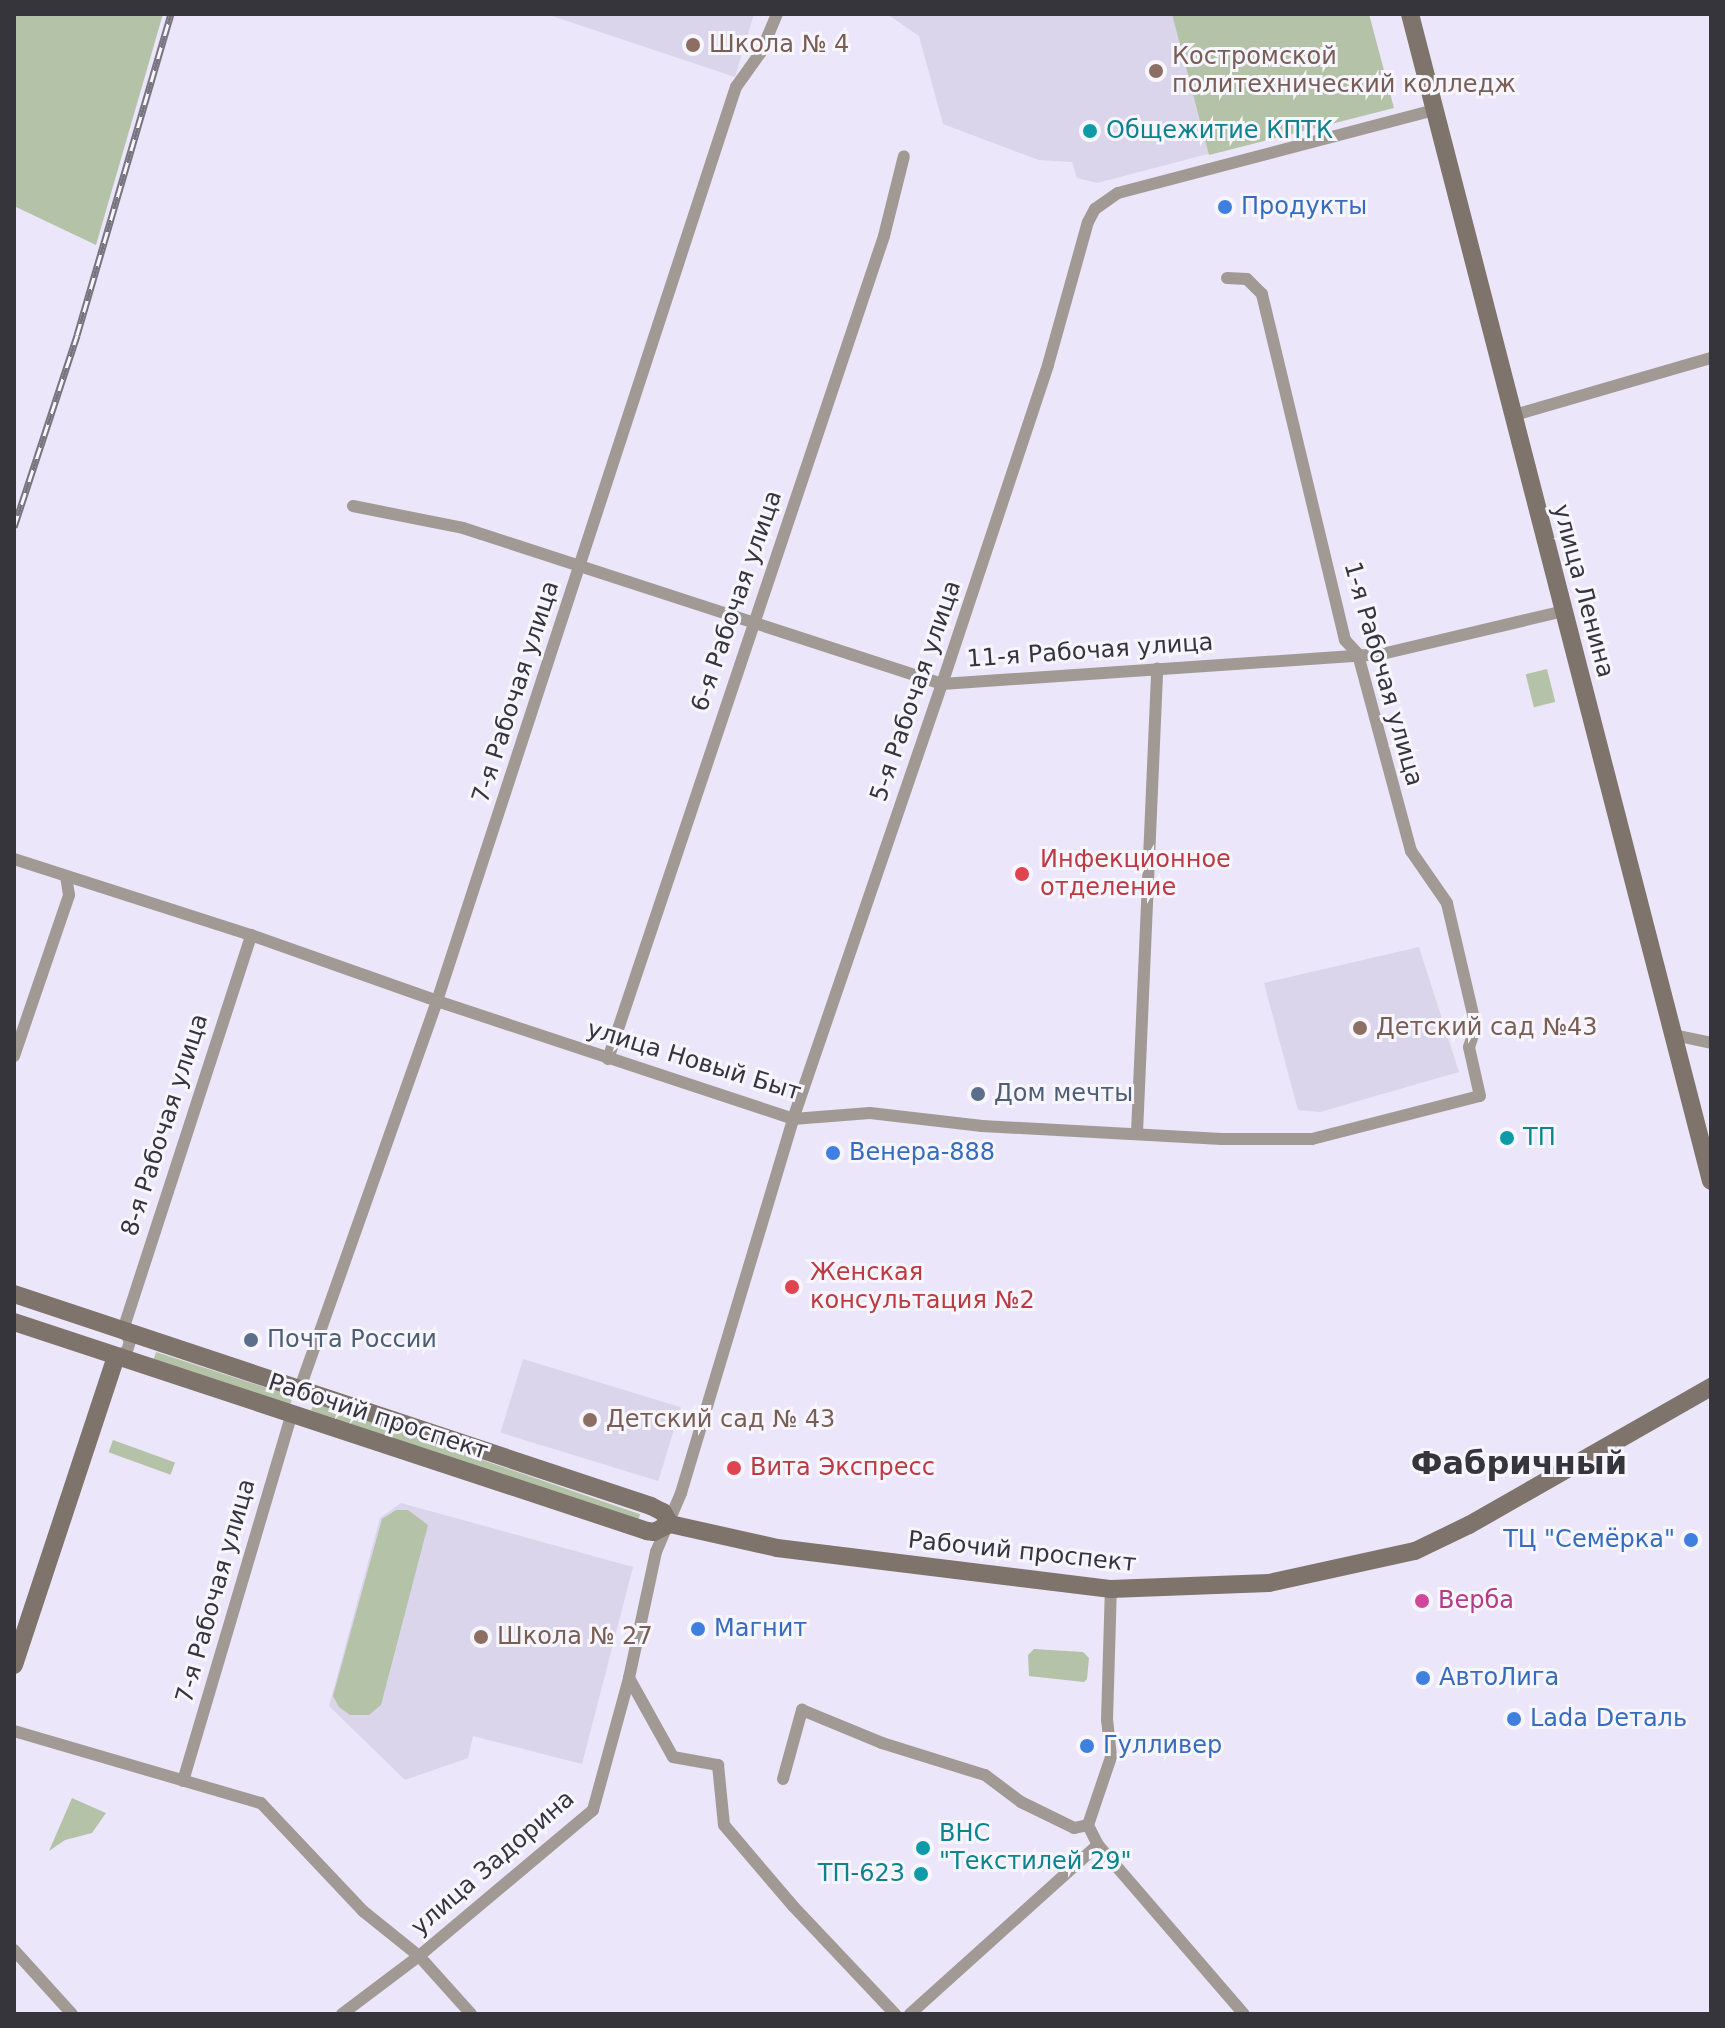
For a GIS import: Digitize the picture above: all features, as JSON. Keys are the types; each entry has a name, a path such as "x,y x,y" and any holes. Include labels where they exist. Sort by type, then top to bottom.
{"street":[{"name":"7-я Рабочая улица","path":"300,1388 437,1001 736,87 761,52 777,14"},
{"name":"улица Ленина","path":"1410,14 1511,416 1711,1181"},
{"name":"5-я Рабочая улица","path":"670,1524 793,1119 1048,365 1088,222 1095,209 1118,193 1434,110"},
{"name":"6-я Рабочая улица","path":"608,1059 884,236 904,156"},
{"name":"1-я Рабочая улица","path":"1227,278 1247,279 1262,294 1345,640 1358,654 1411,851 1447,903 1476,1027 1469,1047 1480,1096"},
{"path":"1511,416 1711,358"},
{"name":"11-я Рабочая улица","path":"353,506 463,528 942,684 1382,654 1564,611"},
{"path":"1137,1133 1157,668"},
{"name":"улица Новый Быт","path":"14,859 251,935 437,1001 793,1119 870,1113 982,1126 1222,1139 1312,1139 1480,1096"},
{"path":"14,1056 69,895 66,876"},
{"name":"8-я Рабочая улица","path":"116,1328 251,935"},
{"path":"1674,1035 1711,1043"},
{"name":"Рабочий проспект","path":"14,1294 651,1506 663,1512 670,1524"},
{"name":"Рабочий проспект","path":"14,1322 647,1531 654,1532 670,1524 817,1554 1111,1589 1269,1583 1415,1551 1469,1525 1711,1387"},
{"path":"116,1328 130,1341 127,1351 108,1354 94,1339 97,1330 116,1328"},
{"path":"14,1665 108,1354"},
{"name":"7-я Рабочая улица","path":"183,1781 292,1414"},
{"name":"улица Задорина","path":"342,2014 419,1956 593,1810 629,1678 656,1552 670,1524"},
{"path":"1111,1589 1107,1720 1111,1757 1088,1825 1098,1845 1244,2014"},
{"path":"629,1678 673,1757 718,1765 724,1825 793,1906 895,2014"},
{"path":"783,1779 802,1710 882,1743 985,1775 1021,1802 1074,1828 1088,1825"},
{"path":"14,1731 255,1800 267,1807 363,1911 419,1956 471,2014"},
{"path":"910,2014 926,2009 1098,1845"},
{"path":"14,1950 72,2014"}],"shaded area":[{"name":"Школа № 4","path":"546,14 754,14 735,77"},
{"name":"Костромской политехнический колледж","path":"887,14 1368,14 1392,106 1097,183 1077,178 1072,162 1039,160 943,124 919,36"},
{"name":"Детский сад №43","path":"1419,947 1459,1072 1320,1112 1298,1110 1264,983"},
{"name":"Детский сад № 43","path":"523,1359 681,1407 658,1481 500,1433"},
{"name":"Школа № 27","path":"401,1503 633,1567 582,1764 473,1736 468,1758 405,1780 329,1706 380,1518"}],"green space":[{"path":"14,14 163,14 96,245 14,206"},
{"path":"1172,14 1369,14 1394,108 1209,155"},
{"path":"1547,669 1555,702 1534,707 1526,674"},
{"path":"156,1352 293,1396 290,1405 153,1361"},
{"path":"314,1402 640,1514 637,1523 311,1411"},
{"path":"113,1440 175,1463 171,1475 109,1452"},
{"path":"396,1510 408,1510 428,1525 381,1705 369,1715 350,1715 339,1707 333,1696 382,1519"},
{"path":"1034,1649 1083,1652 1089,1658 1087,1679 1084,1682 1029,1676 1028,1655"},
{"path":"72,1798 106,1813 92,1833 65,1840 49,1851"}],"railway":[{"path":"14,527 77,335 171,14"}],"place":[{"name":"Школа № 4","path":"693,45"},
{"name":"Костромской политехнический колледж","path":"1156,71"},
{"name":"Общежитие КПТК","path":"1090,131"},
{"name":"Продукты","path":"1225,207"},
{"name":"Инфекционное отделение","path":"1022,874"},
{"name":"Детский сад №43","path":"1360,1028"},
{"name":"Дом мечты","path":"978,1094"},
{"name":"ТП","path":"1507,1138"},
{"name":"Венера-888","path":"833,1153"},
{"name":"Женская консультация №2","path":"792,1287"},
{"name":"Почта России","path":"251,1340"},
{"name":"Детский сад № 43","path":"590,1420"},
{"name":"Вита Экспресс","path":"734,1468"},
{"name":"ТЦ \"Семёрка\"","path":"1691,1540"},
{"name":"Верба","path":"1422,1601"},
{"name":"Магнит","path":"698,1629"},
{"name":"Школа № 27","path":"481,1637"},
{"name":"АвтоЛига","path":"1423,1678"},
{"name":"Lada Dеталь","path":"1514,1719"},
{"name":"Гулливер","path":"1087,1746"},
{"name":"ВНС \"Текстилей 29\"","path":"923,1848"},
{"name":"ТП-623","path":"921,1874"}],"district":[{"name":"Фабричный","path":"1519,1463"}]}
